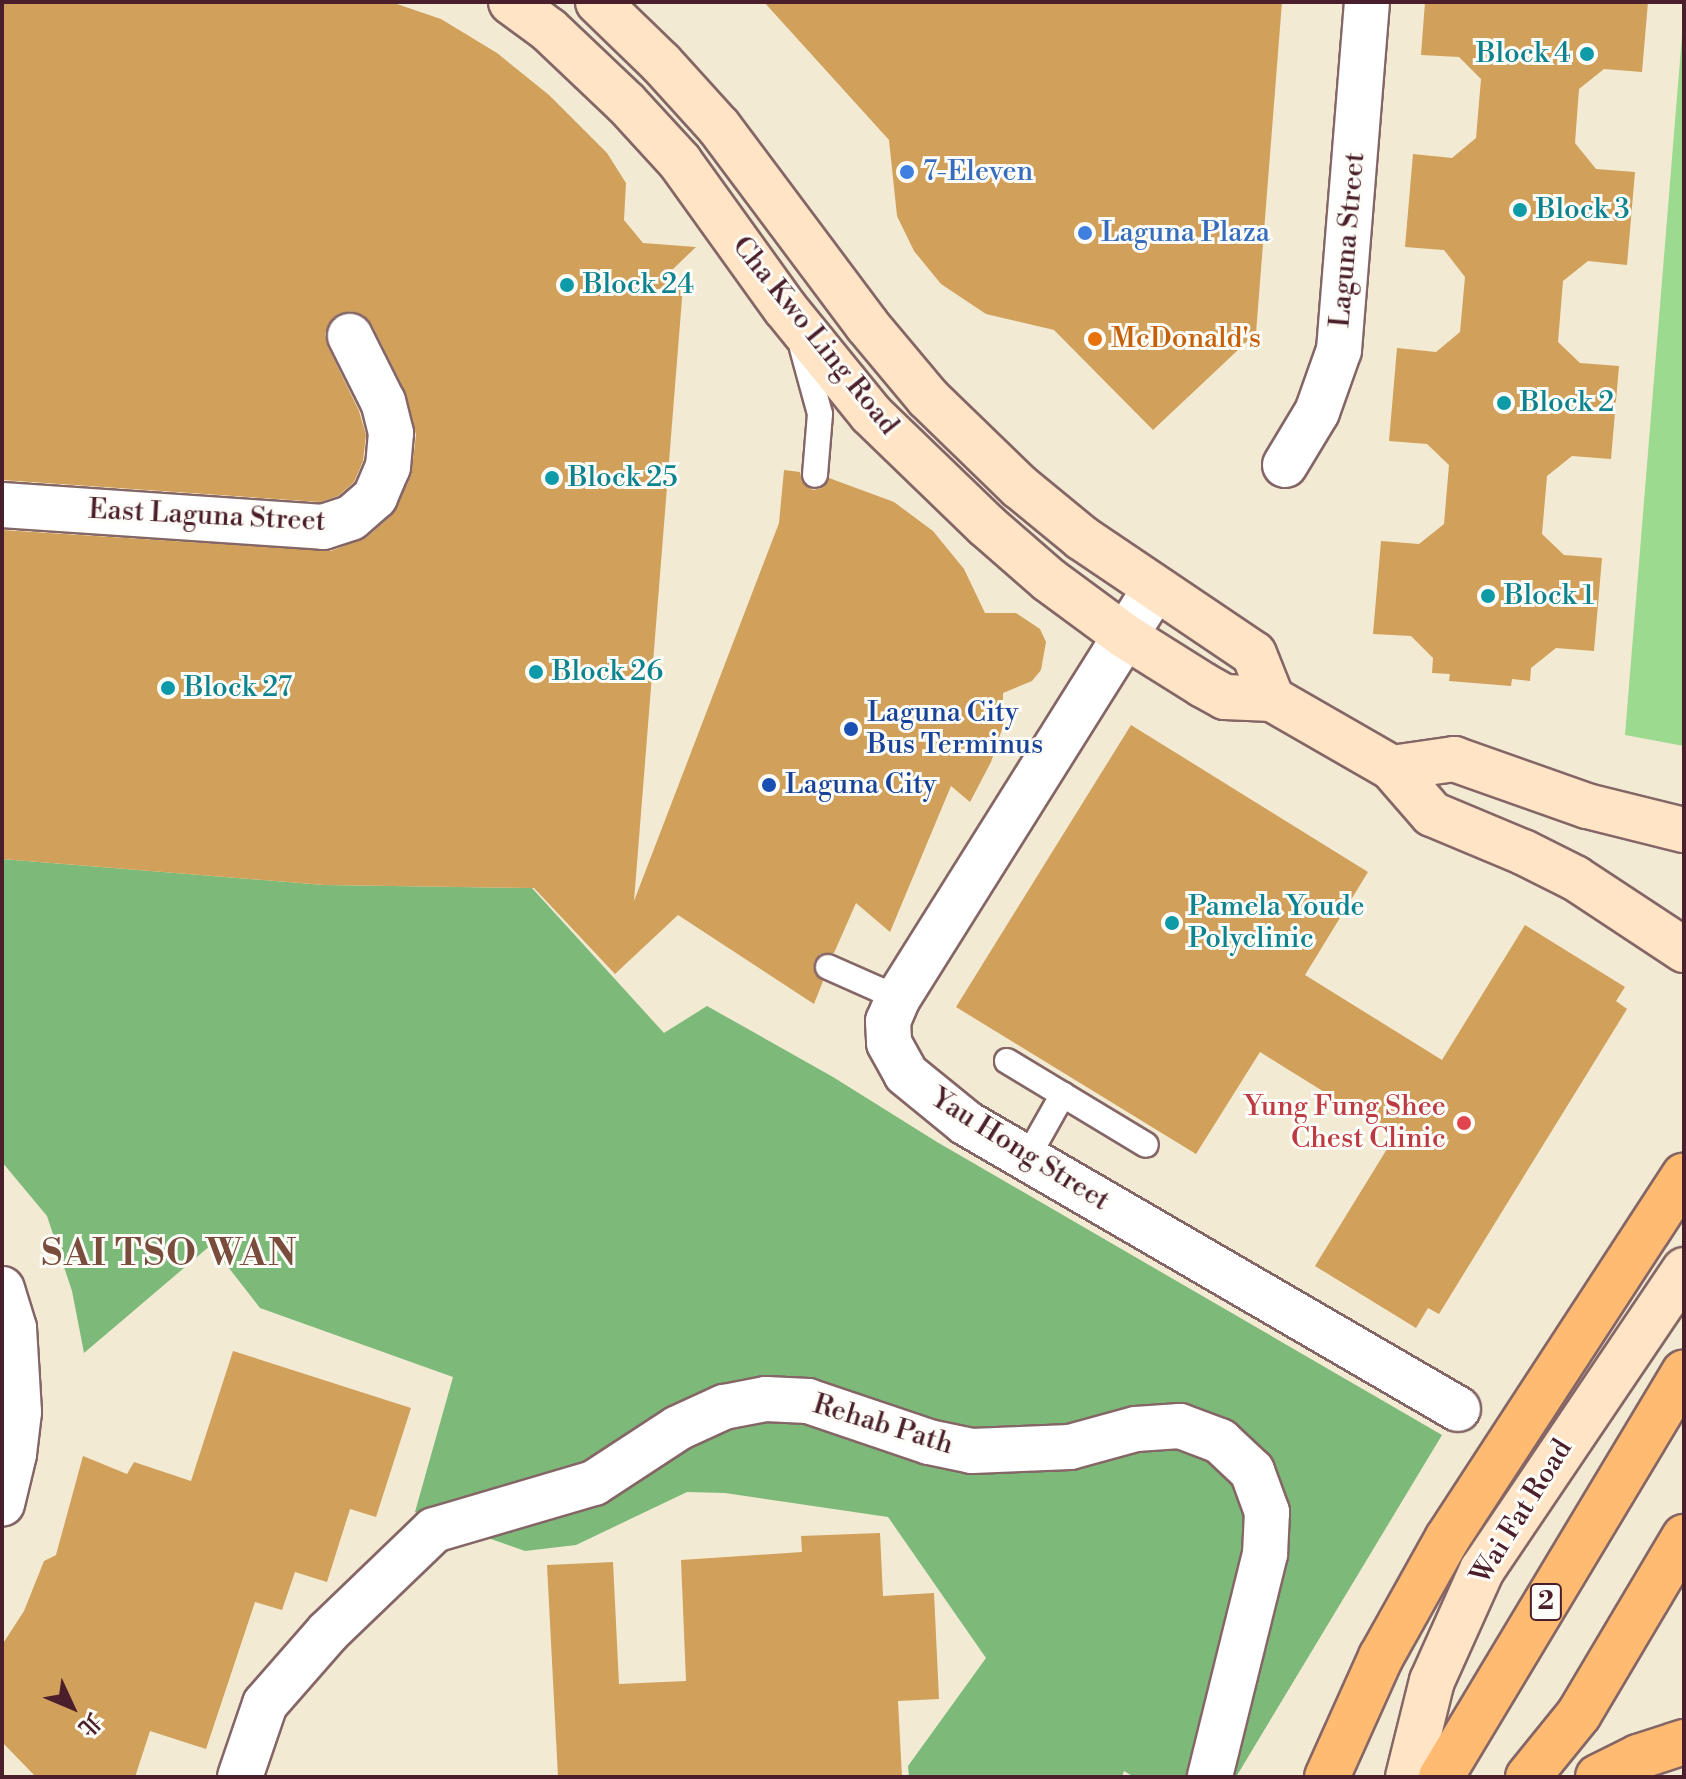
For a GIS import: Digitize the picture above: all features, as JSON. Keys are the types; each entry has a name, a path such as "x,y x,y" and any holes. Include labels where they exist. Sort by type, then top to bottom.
{"highway":[{"path":"1327,1777 1381,1657 1447,1539 1684,1176"},
{"name":"2","path":"1441,1777 1684,1372"},
{"path":"1528,1777 1579,1714 1684,1537"},
{"path":"1555,1777 1579,1714"},
{"path":"1598,1777 1638,1757 1684,1742"}],"street":[{"name":"Cha Kwo Ling Road","path":"511,2 571,50 680,162 785,308 871,414 937,479 1049,580 1125,636 1225,697 1272,699 1392,768 1432,814 1523,852 1575,878 1684,950"},
{"name":"Cha Kwo Ling Road","path":"598,2 661,63 719,127 867,325 928,398 1020,487 1082,538 1154,590 1254,654 1272,699"},
{"name":"Laguna Street","path":"1285,465 1317,412 1339,350 1367,2"},
{"name":"East Laguna Street","path":"2,505 323,527 351,518 375,497 388,467 391,433 383,402 350,336"},
{"name":"Yau Hong Street","path":"1154,590 898,998 888,1021 889,1043 906,1074 966,1123 1458,1409"},
{"path":"1392,768 1454,759 1587,806 1684,830"},
{"name":"Wai Fat Road","path":"1408,1777 1432,1681 1482,1570 1684,1270"},
{"path":"2,1289 14,1328 19,1412 14,1454 2,1504"},
{"name":"Rehab Path","path":"240,1777 265,1704 328,1632 434,1530 594,1483 678,1428 724,1407 766,1399 808,1401 929,1442 972,1451 1070,1447 1136,1429 1180,1426 1220,1441 1252,1471 1267,1512 1265,1554 1210,1777"}],"lane":[{"path":"785,308 810,367 820,414 815,475"},
{"path":"828,967 898,998"},
{"path":"1007,1061 1146,1145"},
{"path":"1027,1158 1063,1094"}],"green space":[{"path":"1684,11 1684,746 1625,735"},
{"path":"2,859 324,885 532,888 664,1033 707,1006 1442,1435 1236,1777 1134,1777 1124,1771 1122,1777 909,1777 908,1766 986,1658 888,1517 725,1493 687,1492 576,1545 525,1551 415,1512 453,1377 260,1308 211,1245 84,1353 72,1291 47,1216 2,1162"}],"building":[{"path":"2,2 391,2 441,19 497,53 549,95 607,153 626,183 624,220 643,243 696,247 670,272 683,286 634,901 779,523 784,470 800,472 802,482 813,490 822,488 829,478 894,502 933,531 964,569 985,613 1016,613 1040,629 1046,642 1041,670 1032,681 1003,693 1003,726 991,762 970,802 951,786 890,932 856,903 834,953 820,954 814,962 816,975 823,981 814,1004 678,915 615,974 534,888 324,885 2,859 2,530 331,551 367,537 392,515 411,476 416,435 405,391 372,325 363,315 351,311 338,314 329,323 325,334 328,347 359,411 366,435 363,461 354,482 338,496 320,502 2,480"},
{"name":"Laguna Plaza","path":"764,2 1282,2 1256,333 1153,430 1054,330 986,314 941,284 914,251 897,216 889,140"},
{"path":"1425,2 1648,2 1642,72 1604,69 1579,89 1575,143 1596,169 1635,172 1627,265 1588,261 1563,281 1558,342 1580,363 1619,366 1611,459 1572,456 1547,476 1542,534 1564,555 1602,558 1594,651 1556,648 1531,668 1530,681 1512,679 1511,686 1449,681 1450,674 1432,673 1433,658 1411,636 1373,634 1381,541 1419,544 1444,524 1449,465 1427,444 1389,441 1397,348 1436,352 1460,332 1465,277 1444,250 1405,247 1413,154 1452,158 1476,138 1481,79 1459,57 1421,55"},
{"name":"Pamela Youde Polyclinic","path":"1131,725 1368,872 1305,975 1442,1060 1525,925 1625,987 1616,1001 1627,1009 1439,1314 1428,1308 1416,1328 1315,1266 1395,1136 1260,1052 1196,1154 956,1007"},
{"path":"233,1351 411,1408 376,1517 350,1509 327,1582 295,1572 282,1610 255,1602 206,1749 150,1731 135,1777 36,1777 2,1742 2,1645 24,1611 44,1561 56,1555 83,1456 127,1474 134,1462 191,1481"},
{"path":"880,1533 883,1596 934,1593 939,1699 898,1701 902,1777 558,1777 547,1565 613,1562 619,1684 686,1681 681,1560 802,1552 801,1536"}],"place":[{"name":"Block 4","path":"1587,54"},
{"name":"7-Eleven","path":"907,172"},
{"name":"Block 3","path":"1520,210"},
{"name":"Laguna Plaza","path":"1085,233"},
{"name":"Block 24","path":"567,285"},
{"name":"McDonald's","path":"1095,339"},
{"name":"Block 2","path":"1504,403"},
{"name":"Block 25","path":"552,478"},
{"name":"Block 1","path":"1488,596"},
{"name":"Block 26","path":"536,672"},
{"name":"Block 27","path":"168,688"},
{"name":"Laguna City Bus Terminus","path":"851,729"},
{"name":"Laguna City","path":"769,785"},
{"name":"Pamela Youde Polyclinic","path":"1172,923"},
{"name":"Yung Fung Shee Chest Clinic","path":"1464,1123"}],"district":[{"name":"SAI TSO WAN","path":"170,1255"}]}
